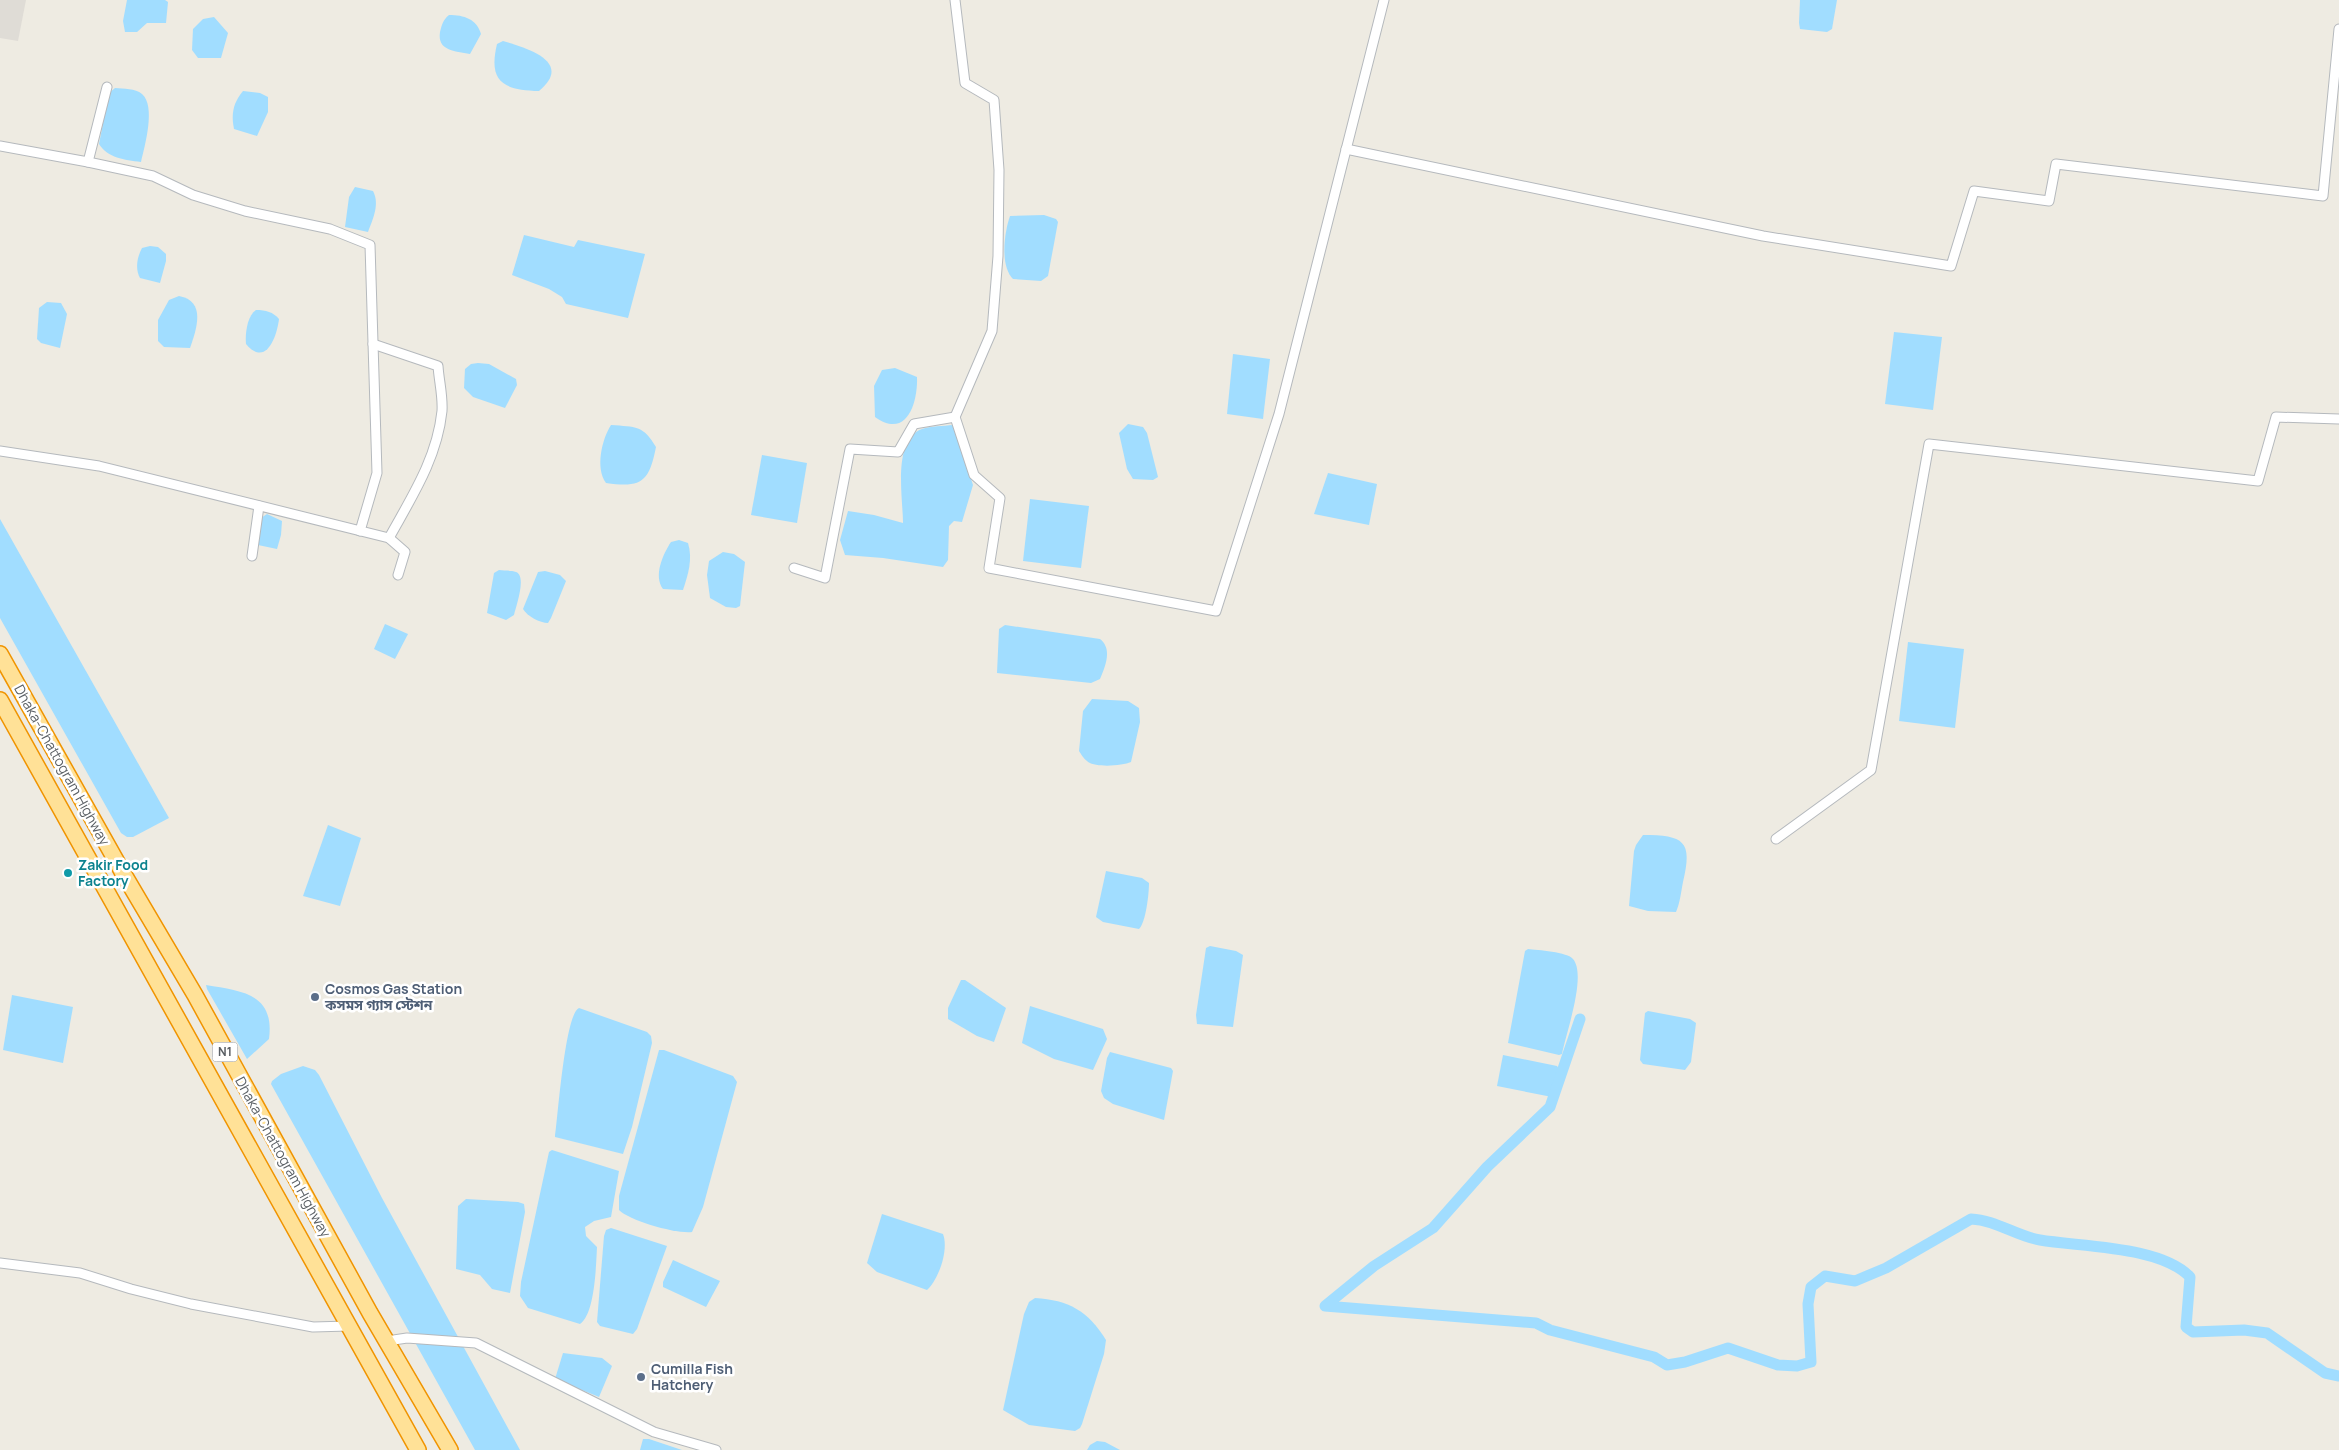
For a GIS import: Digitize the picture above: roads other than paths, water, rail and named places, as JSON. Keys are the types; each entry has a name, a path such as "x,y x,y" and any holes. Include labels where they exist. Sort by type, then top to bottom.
{"highway":[{"name":"Dhaka-Chattogram Highway","path":"0,654 450,1450"},
{"name":"Dhaka-Chattogram Highway","path":"0,700 418,1450"}],"street":[{"path":"955,0 966,83 994,100 999,170 998,256 992,331 956,417 974,474 1000,498 989,568 1216,611 1279,414 1384,0"},
{"path":"1346,149 1763,236 1952,266 1974,191 2050,201 2056,164 2323,196 2339,29"},
{"path":"88,162 107,86"},
{"path":"0,146 153,176 202,197 245,211 330,229 370,245 377,473 360,531"},
{"path":"373,344 438,366 442,397 442,412 435,445 416,492 389,538"},
{"path":"794,568 825,578 850,449 898,452 914,424 956,417"},
{"path":"1776,839 1871,770 1928,444 2258,481 2276,417 2339,419"},
{"path":"0,451 99,466 389,538 405,552 398,575"},
{"path":"252,556 259,506"},
{"path":"0,1263 80,1273 131,1289 191,1304 313,1327 349,1326"},
{"path":"387,1341 407,1338 476,1343 654,1432 716,1450"}],"water":[{"path":"127,0 165,0 168,2 166,23 147,23 137,32 125,32 123,21"},
{"path":"1800,0 1837,0 1832,29 1827,32 1800,29"},
{"path":"449,15 469,19 479,29 481,34 470,54 453,51 444,47 441,43 440,32 444,20"},
{"path":"214,17 228,33 221,58 198,58 192,50 193,29 203,19"},
{"path":"503,41 534,52 549,64 552,72 548,81 539,91 516,89 501,81 495,67 495,57 497,44"},
{"path":"115,88 136,91 142,94 146,100 149,116 141,162 112,155 99,144 109,93"},
{"path":"243,91 260,93 268,97 268,112 257,136 234,129 234,109"},
{"path":"355,187 373,191 375,196 375,212 368,232 345,227 349,197"},
{"path":"1044,215 1056,219 1058,222 1048,276 1041,281 1013,279 1006,266 1004,249 1010,216"},
{"path":"524,235 574,247 578,240 645,254 628,318 566,304 562,297 549,289 512,275"},
{"path":"158,247 166,254 160,283 140,278 138,274 137,263 140,252 142,248"},
{"path":"179,296 188,299 196,309 197,324 195,332 190,348 164,347 158,341 158,320 169,300"},
{"path":"47,302 61,303 67,314 60,348 41,343 37,339 39,308"},
{"path":"256,310 269,312 279,319 273,341 265,351 259,353 253,351 246,344 246,330 250,316"},
{"path":"1894,332 1942,337 1933,410 1885,404"},
{"path":"1233,354 1270,359 1263,419 1227,414"},
{"path":"471,364 489,364 516,379 517,385 505,408 473,397 464,388 465,369"},
{"path":"895,368 917,377 917,387 913,407 903,421 895,424 886,423 875,417 874,386 882,370"},
{"path":"1128,424 1143,427 1147,433 1158,477 1153,480 1133,479 1127,469 1119,433"},
{"path":"611,425 638,428 647,435 656,447 647,475 636,483 606,483 603,477 600,462 601,454"},
{"path":"953,425 973,485 962,522 954,521 949,526 948,560 943,567 883,558 845,555 840,540 848,511 874,515 903,523 901,471 906,445 913,435 922,429"},
{"path":"762,455 807,463 797,523 751,515"},
{"path":"1328,473 1377,484 1369,525 1314,514"},
{"path":"1030,499 1089,506 1081,568 1023,561"},
{"path":"267,514 282,521 277,549 258,545 257,539 261,518"},
{"path":"0,519 169,818 133,837 127,837 121,833 0,618"},
{"path":"679,540 688,543 690,555 685,584 683,590 663,589 659,578 660,565 671,542"},
{"path":"723,552 734,554 745,562 740,606 736,608 726,607 710,598 707,575 709,561"},
{"path":"499,570 516,572 521,579 514,615 506,620 487,613 494,573"},
{"path":"545,571 560,575 566,581 548,623 534,619 523,609 538,572"},
{"path":"385,624 408,634 395,659 374,649"},
{"path":"1005,625 1100,639 1106,648 1107,658 1100,679 1091,683 997,673 999,629"},
{"path":"1908,642 1964,649 1955,728 1899,721"},
{"path":"1092,699 1128,701 1139,708 1140,722 1131,762 1115,765 1096,765 1086,760 1079,751 1083,711"},
{"path":"328,825 361,838 340,906 303,896"},
{"path":"1643,835 1657,835 1676,839 1686,849 1686,868 1676,912 1648,911 1629,906 1634,851"},
{"path":"1106,871 1142,878 1149,883 1145,914 1139,929 1103,922 1096,917"},
{"path":"1210,946 1236,951 1243,955 1233,1027 1197,1024 1196,1015 1206,948"},
{"path":"1528,949 1565,955 1573,959 1577,967 1577,991 1562,1054 1559,1055 1508,1043 1525,951"},
{"path":"961,980 965,980 1006,1008 994,1042 977,1036 948,1019 948,1008"},
{"path":"206,985 231,989 253,997 261,1003 267,1012 269,1039 247,1059 207,989"},
{"path":"12,995 73,1007 63,1063 3,1050"},
{"path":"1030,1006 1103,1029 1107,1039 1093,1070 1054,1059 1022,1043"},
{"path":"579,1008 647,1032 651,1036 652,1043 632,1127 623,1154 555,1137 566,1046 574,1014"},
{"path":"1648,1011 1690,1019 1696,1023 1691,1062 1685,1070 1643,1064 1640,1060 1645,1013"},
{"path":"659,1050 664,1050 733,1076 737,1082 703,1207 692,1232 675,1231 654,1226 619,1210 619,1196"},
{"path":"1110,1052 1171,1068 1173,1071 1164,1120 1113,1104 1104,1098 1101,1091 1107,1058"},
{"path":"1503,1055 1557,1066 1559,1069 1552,1097 1497,1086"},
{"path":"303,1066 315,1070 319,1075 382,1198 520,1450 475,1450 271,1084 281,1074"},
{"path":"552,1150 619,1171 611,1217 594,1221 585,1227 586,1236 597,1247 597,1255 592,1300 585,1319 580,1324 528,1308 520,1296 521,1282 549,1152"},
{"path":"466,1199 524,1204 525,1212 510,1293 492,1289 480,1275 456,1269 458,1206"},
{"path":"882,1214 943,1234 945,1248 942,1264 927,1290 877,1272 867,1263"},
{"path":"611,1228 667,1246 637,1329 633,1334 600,1326 597,1322 604,1236 606,1230"},
{"path":"673,1260 720,1281 706,1307 663,1287 663,1282"},
{"path":"1035,1298 1058,1301 1085,1314 1106,1340 1104,1354 1082,1424 1075,1431 1029,1425 1003,1410 1024,1314 1029,1302"},
{"path":"563,1353 602,1358 612,1366 599,1397 555,1379"},
{"path":"643,1439 649,1439 682,1450 640,1450"},
{"path":"1097,1441 1105,1442 1120,1450 1087,1450 1090,1445"}],"waterway":[{"path":"1580,1019 1550,1107 1487,1167 1433,1228 1374,1266 1325,1306 1536,1323 1550,1330 1654,1357 1667,1365 1685,1362 1728,1348 1778,1365 1797,1366 1811,1362 1808,1304 1811,1287 1825,1276 1855,1281 1886,1268 1971,1219 1989,1222 2040,1240 2120,1250 2160,1259 2177,1267 2190,1277 2186,1327 2193,1332 2244,1330 2267,1333 2325,1373 2339,1376"}],"place":[{"name":"Zakir Food Factory","path":"68,873"},
{"name":"Cosmos Gas Station কসমস গ্যাস স্টেশন","path":"315,997"},
{"name":"Cumilla Fish Hatchery","path":"641,1377"}]}
